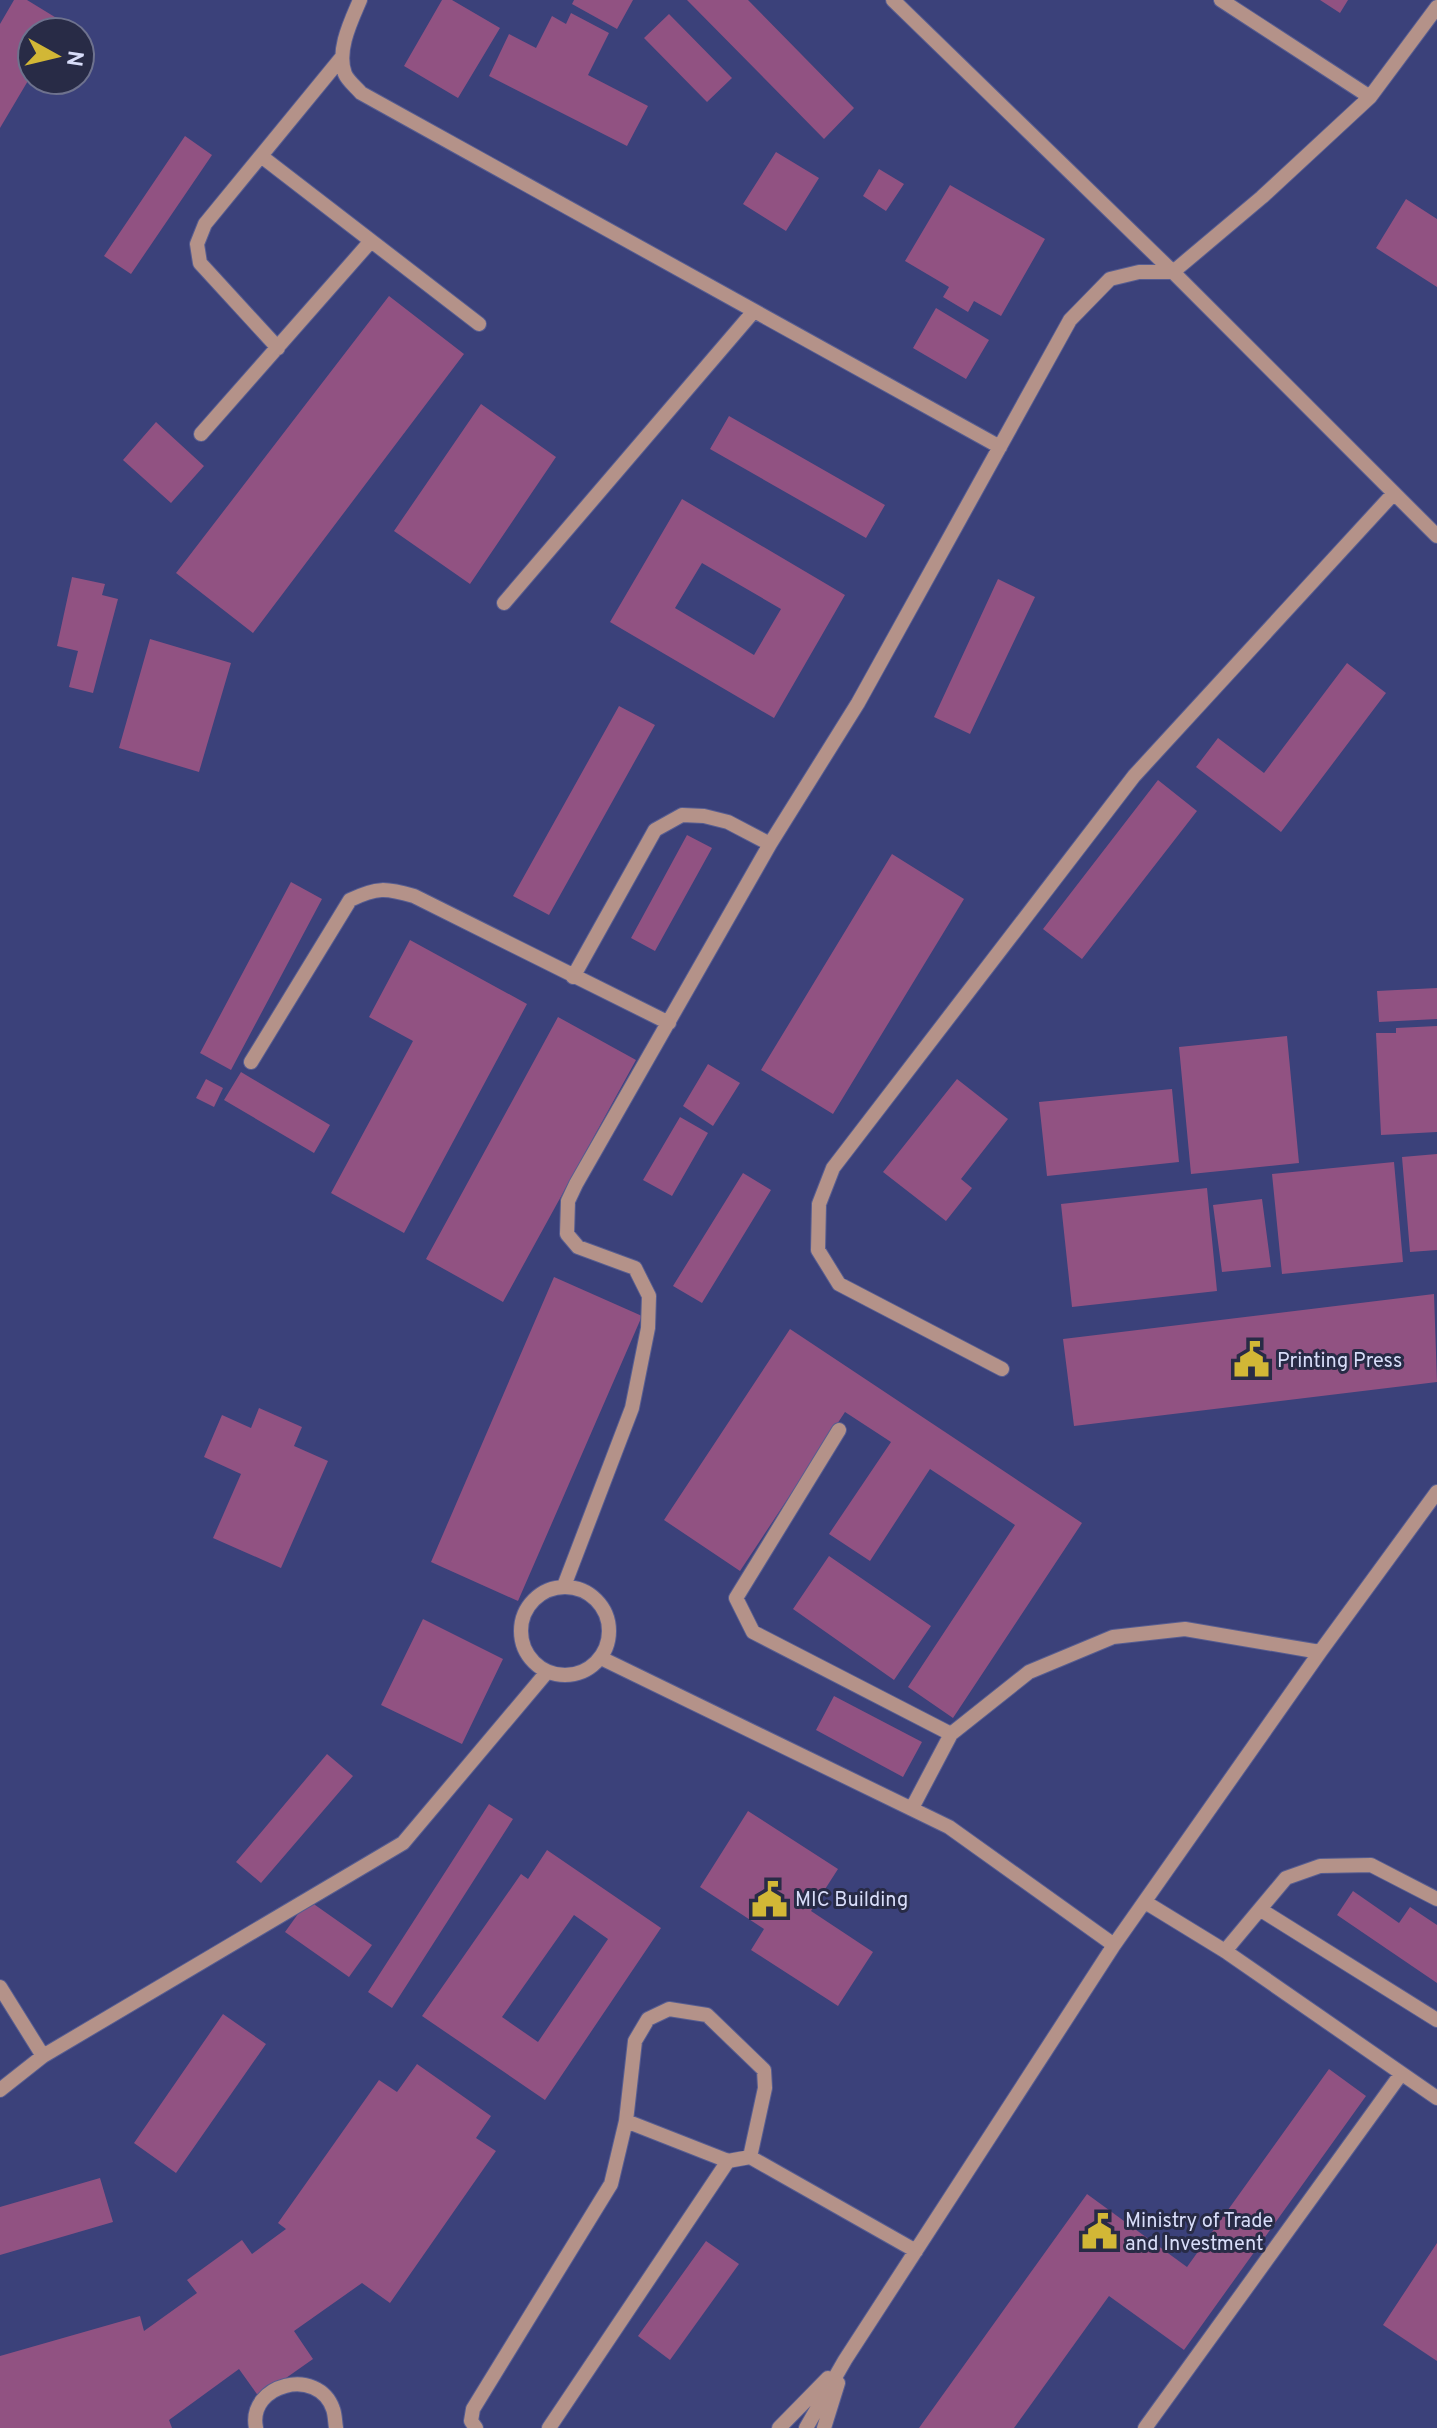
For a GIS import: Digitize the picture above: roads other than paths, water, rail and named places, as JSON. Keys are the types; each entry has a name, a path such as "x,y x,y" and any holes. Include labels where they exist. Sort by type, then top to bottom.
{"street":[{"path":"360,0 342,57 345,75 361,93 1000,447"},
{"path":"893,0 1173,272 1437,536"},
{"path":"1221,0 1370,97"},
{"path":"564,1586 632,1408 648,1328 649,1296 635,1268 578,1247 567,1234 568,1201 770,844 858,703 1070,320 1110,279 1139,272 1173,272 1262,197 1370,97 1437,7"},
{"path":"278,348 200,263 197,244 205,224 342,57"},
{"path":"261,156 479,324"},
{"path":"201,434 371,241"},
{"path":"504,603 754,311"},
{"path":"1002,1369 839,1284 818,1250 819,1204 833,1168 1134,776 1394,493"},
{"path":"573,977 655,830 682,815 704,816 728,822 770,844"},
{"path":"251,1062 350,900 371,890 389,888 414,896 669,1023"},
{"path":"839,1430 736,1598 753,1632 951,1734"},
{"path":"806,2428 845,2360 1114,1945 1437,1492"},
{"path":"564,1586 584,1590 599,1602 608,1620 609,1639 601,1658 586,1671 566,1676 547,1672 531,1660 522,1643 521,1622 529,1604 544,1591 564,1586"},
{"path":"912,1808 951,1734 1029,1672 1113,1637 1185,1629 1320,1652"},
{"path":"601,1658 949,1827 1114,1945"},
{"path":"0,2090 43,2056 403,1843 547,1672"},
{"path":"1225,1951 1286,1878 1320,1866 1371,1865 1437,1899"},
{"path":"1145,1902 1225,1951 1437,2098"},
{"path":"1261,1910 1437,2020"},
{"path":"0,1987 43,2056"},
{"path":"476,2428 471,2421 473,2409 611,2184 626,2121 635,2041 648,2019 669,2009 707,2015 764,2070 765,2088 750,2157"},
{"path":"1145,2428 1401,2074"},
{"path":"626,2121 728,2161 750,2157 916,2251"},
{"path":"549,2428 728,2161"},
{"path":"779,2428 845,2360"},
{"path":"824,2428 845,2360"},
{"path":"256,2428 254,2420 261,2401 278,2386 299,2383 319,2390 333,2407 336,2428"}],"place":[{"name":"Printing Press","path":"1251,1360"},
{"name":"MIC Building","path":"769,1899"},
{"name":"Ministry of Trade and Investment","path":"1099,2231"}]}
